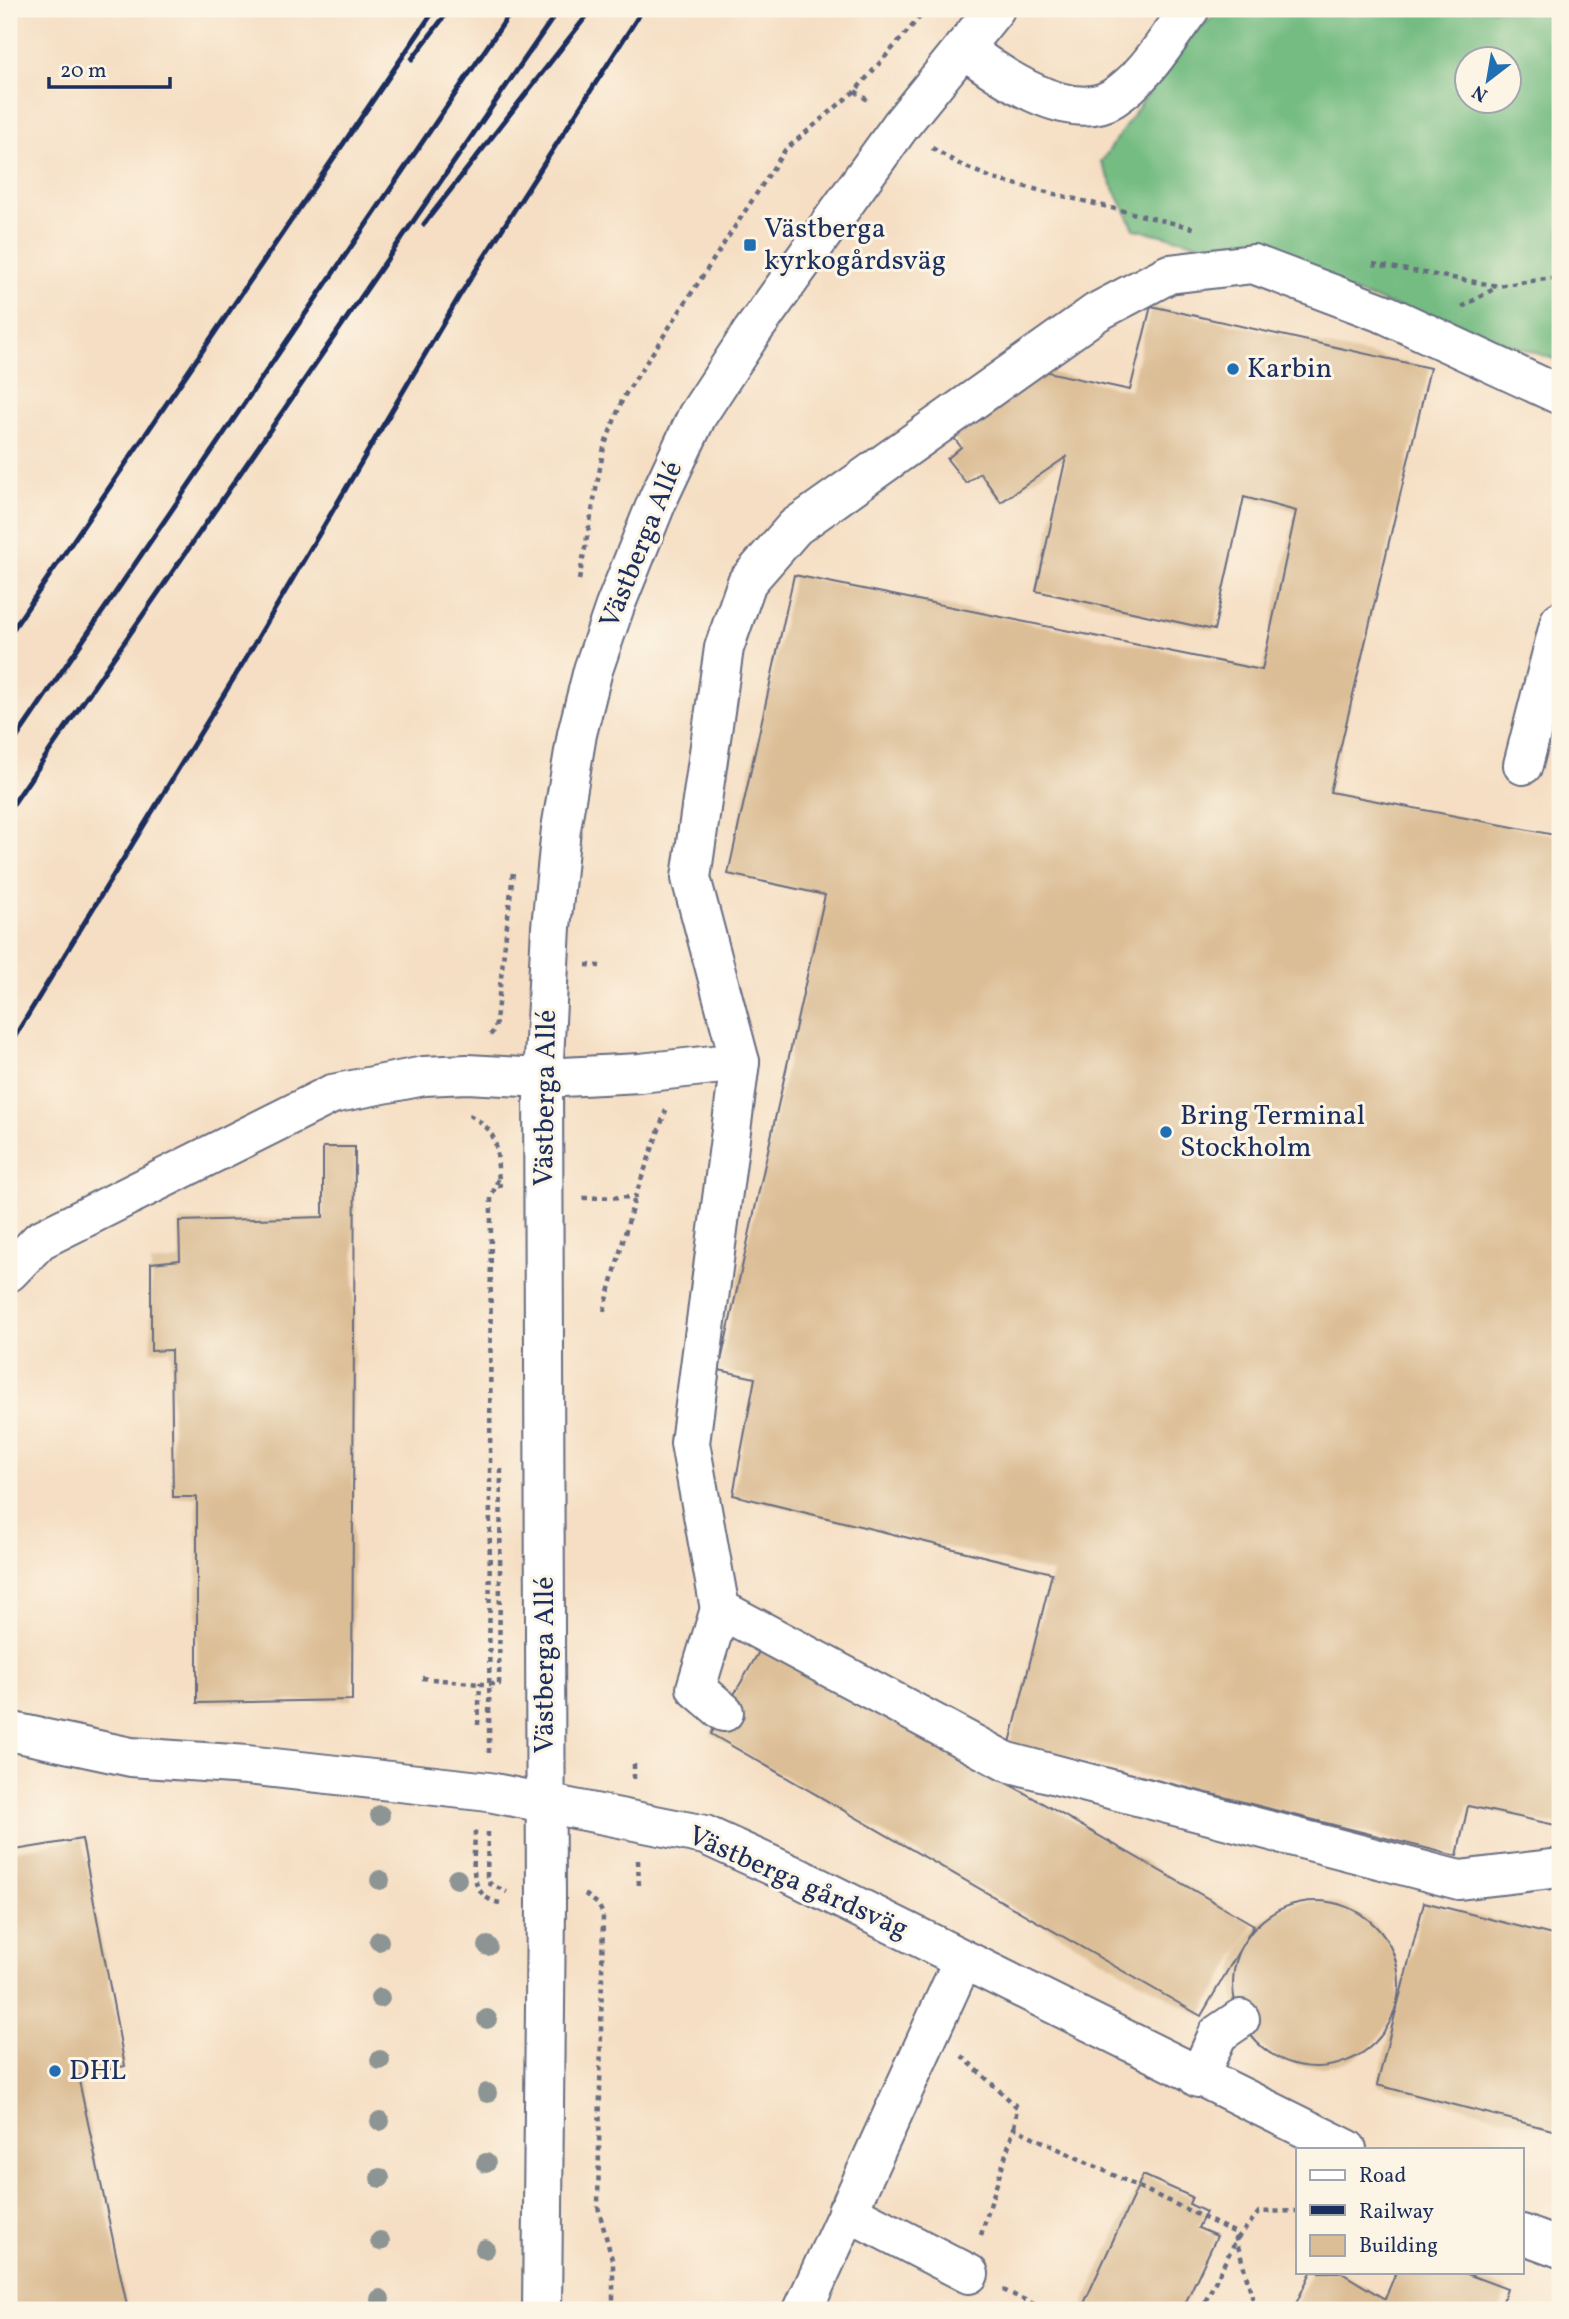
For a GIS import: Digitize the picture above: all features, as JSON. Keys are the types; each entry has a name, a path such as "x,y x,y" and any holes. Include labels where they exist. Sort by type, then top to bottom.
{"street":[{"name":"Västberga Allé","path":"542,2310 545,1803 543,1078 551,927 561,829 578,734 593,670 658,499 697,416 752,332 901,125 995,9"},
{"path":"963,48 993,71 1030,91 1060,102 1089,104 1112,99 1138,77 1190,9"},
{"path":"724,1712 696,1688 720,1609 691,1443 740,1062 691,878 724,648 747,582 795,527 1097,312 1169,274 1253,264 1385,314 1560,396"},
{"path":"1523,765 1560,621"},
{"path":"9,1272 40,1240 332,1094 424,1076 467,1074 543,1078 740,1062"},
{"path":"720,1609 1007,1762 1458,1880 1560,1868"},
{"name":"Västberga gårdsväg","path":"9,1731 131,1757 247,1765 489,1792 705,1835 795,1875 1198,2078 1345,2148"},
{"path":"803,2310 963,1960"},
{"path":"1198,2078 1219,2034 1240,2019"},
{"path":"848,2211 970,2274"},
{"path":"1524,2235 1560,2248"}],"path":[{"path":"604,447 623,398 785,150 855,91 927,9"},
{"path":"604,1311 635,1197 681,1068"},
{"path":"489,1721 491,1198 498,1178 503,1198 491,1198"},
{"path":"544,1197 635,1197"},
{"path":"422,1678 499,1684 501,1462"},
{"path":"478,1725 480,1684"},
{"path":"475,1824 474,1878 484,1896 500,1903"},
{"path":"489,1824 487,1876 490,1884 502,1892"},
{"path":"585,1894 598,1904 603,1914 598,2207 613,2263 613,2310"},
{"path":"931,2027 1017,2107 1014,2128 970,2274"},
{"path":"1014,2128 1234,2232 1256,2310"},
{"path":"1201,2310 1236,2240 1259,2212 1296,2211"}],"green space":[{"path":"1221,9 1560,9 1560,361 1227,250 1134,229 1101,162 1179,48"}],"building":[{"name":"Bring Terminal Stockholm","path":"1151,306 1430,368 1330,792 1560,836 1560,1826 1468,1806 1457,1856 1010,1743 1052,1573 733,1495 755,1378 719,1370 825,895 728,874 794,575 1262,670 1296,511 1244,497 1214,630 1036,591 1066,457 1001,502 980,473 966,483 947,459 961,447 954,438 1039,370 1130,390"},
{"path":"1560,704 1560,735 1552,733"},
{"path":"323,1147 355,1147 352,1700 197,1703 197,1497 173,1497 171,1350 151,1351 151,1263 180,1260 179,1221 323,1217"},
{"path":"764,1643 1254,1925 1201,2016 711,1734"},
{"name":"DHL","path":"82,1839 125,2066 78,2076 128,2310 9,2310 9,1851"},
{"path":"1316,1901 1348,1907 1375,1925 1393,1952 1399,1984 1393,2016 1375,2043 1348,2061 1316,2067 1284,2061 1257,2043 1239,2016 1233,1984 1239,1952 1257,1925 1284,1907"},
{"path":"1424,1902 1560,1937 1560,2132 1377,2085"},
{"path":"1143,2175 1192,2197 1189,2204 1206,2212 1198,2228 1217,2236 1182,2310 1081,2310"},
{"path":"1310,2274 1343,2274 1385,2299 1395,2274 1467,2274 1507,2289 1500,2310 1293,2310"}],"railway":[{"path":"9,635 435,9"},
{"path":"412,59 450,9"},
{"path":"9,749 513,9"},
{"path":"9,810 559,9"},
{"path":"424,224 592,9"},
{"path":"9,1046 240,668 460,295 643,9"}],"place":[{"name":"Västberga kyrkogårdsväg","path":"750,245"},
{"name":"Karbin","path":"1233,369"},
{"name":"Bring Terminal Stockholm","path":"1166,1132"},
{"name":"DHL","path":"55,2071"}]}
